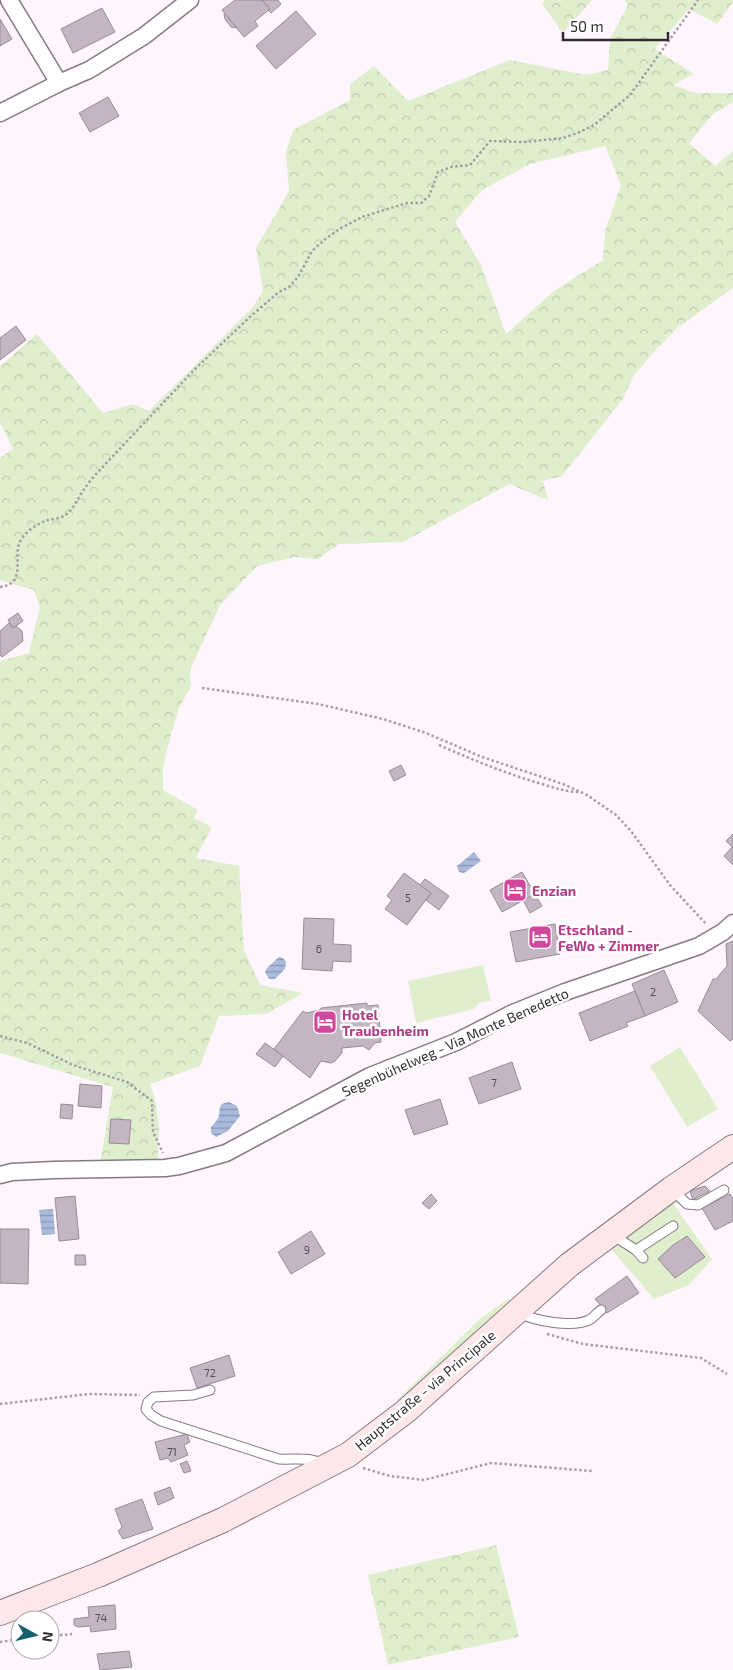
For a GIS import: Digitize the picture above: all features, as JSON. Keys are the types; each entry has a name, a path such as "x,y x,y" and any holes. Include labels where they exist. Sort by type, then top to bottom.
{"street":[{"path":"9,0 59,83"},
{"path":"0,113 89,70 144,36 190,0"},
{"name":"Segenbühelweg - Via Monte Benedetto","path":"0,1175 12,1172 124,1170 180,1166 226,1153 370,1076 456,1042 513,1013 565,992 699,946 733,923"},
{"name":"Hauptstraße - via Principale","path":"0,1613 98,1575 223,1520 348,1455 406,1410 569,1265 671,1189 733,1147"}],"lane":[{"path":"671,1189 687,1204 698,1206 724,1190"},
{"path":"636,1250 673,1226"},
{"path":"611,1234 636,1250 643,1258"},
{"path":"516,1312 540,1321 575,1323 588,1320 601,1310"},
{"path":"210,1390 193,1395 154,1397 148,1402 146,1408 151,1415 161,1421 279,1459 310,1459 319,1461 326,1466"}],"path":[{"path":"0,586 8,586 13,583 17,573 18,548 22,537 45,522 63,517 69,513 97,473 195,369 252,315 289,287 298,277 312,251 324,240 362,216 407,203 421,204 429,196 438,172 451,167 470,165 490,141 523,142 563,138 594,125 630,96 698,0"},
{"path":"202,688 318,704 384,719 426,733 482,757 582,792 601,803 626,825 670,885 717,935"},
{"path":"439,745 483,764 535,782 557,789 582,792"},
{"path":"0,1036 27,1043 73,1065 127,1082 152,1101 153,1132 166,1160 180,1166"},
{"path":"547,1334 583,1344 701,1358 727,1374"},
{"path":"0,1404 89,1394 132,1396 152,1394 162,1396"},
{"path":"348,1455 353,1465 390,1476 424,1480 491,1463 592,1471"},
{"path":"60,1635 72,1634"}],"green space":[{"path":"545,0 592,0 563,33 542,4"},
{"path":"625,0 733,0 717,24 689,9 655,49 694,74 673,85 696,93 733,93 733,102 713,114 689,143 715,166 733,151 733,288 677,328 653,353 634,375 623,399 562,476 543,481 548,500 509,484 403,542 339,544 318,559 294,557 257,566 220,605 190,670 191,686 179,708 167,749 163,769 163,790 198,810 194,818 212,827 196,858 239,866 244,950 260,985 303,993 266,1014 219,1016 200,1066 150,1084 157,1112 160,1162 100,1164 113,1087 0,1053 0,661 29,653 40,607 34,590 0,580 0,458 13,449 0,422 0,366 37,334 103,413 133,404 149,411 253,307 263,291 256,248 289,191 286,152 293,130 350,100 350,84 374,66 408,101 510,60 586,75 608,70 610,39 628,5","holes":["605,146 621,185 605,231 603,260 554,291 506,334 480,263 455,222 482,190 530,164"]},
{"path":"483,965 491,1001 479,1003 474,1009 416,1023 408,981"},
{"path":"680,1047 718,1109 687,1127 650,1066"},
{"path":"670,1199 712,1259 689,1285 654,1299 607,1244"},
{"path":"509,1298 514,1305 406,1411 397,1400 481,1318"},
{"path":"496,1545 519,1637 388,1665 368,1575"}],"water":[{"path":"474,852 481,861 464,873 460,872 457,866"},
{"path":"279,957 283,958 286,962 285,969 275,979 269,979 265,972"},
{"path":"229,1102 237,1106 240,1116 228,1131 216,1137 211,1133 211,1127 219,1117 220,1106"},
{"path":"53,1209 55,1234 42,1235 39,1210"}],"building":[{"path":"235,0 262,0 270,9 255,21 258,26 244,37 222,10"},
{"path":"262,0 278,0 281,4 271,13"},
{"path":"102,8 115,32 73,53 61,29"},
{"path":"296,11 316,34 276,69 256,46"},
{"path":"225,14 237,28 231,27"},
{"path":"0,19 12,39 0,46"},
{"path":"108,97 119,116 90,132 79,113"},
{"path":"16,326 26,340 0,360 0,338"},
{"path":"18,613 23,621 13,628 8,620"},
{"path":"9,623 13,628 16,626 22,631 23,641 2,657 0,655 0,631"},
{"path":"401,765 406,775 394,781 389,771"},
{"path":"733,834 733,865 724,856 732,847 726,841"},
{"path":"522,872 535,894 502,912 490,890"},
{"path":"404,873 431,893 407,925 385,909 392,900 387,896"},
{"path":"425,879 449,896 439,910 426,900 431,893 420,885"},
{"path":"535,894 542,906 530,913 523,900"},
{"path":"304,918 334,919 333,944 351,945 351,962 333,961 332,971 302,969"},
{"path":"555,924 560,954 516,962 510,932"},
{"path":"733,941 733,1039 730,1041 698,1011 713,979 716,979 727,966 726,944"},
{"path":"664,970 678,1002 645,1016 632,984"},
{"path":"635,991 645,1016 626,1023 628,1026 590,1041 579,1013"},
{"path":"367,1003 367,1006 378,1005 381,1042 375,1043 369,1050 363,1046 342,1048 342,1053 335,1061 331,1063 321,1061 310,1078 274,1049 303,1011 306,1013 320,1010 321,1008"},
{"path":"265,1043 283,1056 275,1067 256,1054"},
{"path":"512,1062 521,1089 479,1104 469,1078"},
{"path":"80,1084 102,1086 101,1108 78,1106"},
{"path":"440,1099 448,1124 414,1135 405,1110"},
{"path":"61,1104 73,1105 72,1119 60,1118"},
{"path":"111,1119 131,1120 129,1144 109,1143"},
{"path":"705,1186 710,1191 693,1200 690,1191"},
{"path":"431,1194 437,1201 429,1209 422,1203"},
{"path":"730,1194 733,1199 733,1221 715,1230 702,1208"},
{"path":"75,1196 79,1239 59,1241 55,1198"},
{"path":"0,1229 29,1229 28,1284 0,1283"},
{"path":"311,1231 325,1254 291,1274 278,1252"},
{"path":"687,1236 705,1257 675,1278 658,1259 673,1245"},
{"path":"75,1255 85,1255 86,1265 75,1265"},
{"path":"627,1276 639,1293 607,1313 595,1299"},
{"path":"229,1355 235,1376 197,1388 190,1368"},
{"path":"187,1434 190,1442 184,1445 188,1455 171,1462 168,1458 160,1460 155,1442"},
{"path":"187,1461 191,1471 184,1473 180,1464"},
{"path":"170,1487 174,1498 158,1505 154,1493"},
{"path":"142,1499 153,1529 123,1539 118,1531 122,1527 115,1509"},
{"path":"115,1605 116,1629 91,1632 90,1626 78,1627 74,1625 74,1619 89,1617 88,1607"},
{"path":"129,1651 132,1667 100,1670 97,1654"}],"place":[{"name":"Enzian","path":"515,890"},
{"name":"Etschland - FeWo + Zimmer","path":"540,937"},
{"name":"Hotel Traubenheim","path":"325,1022"}]}
